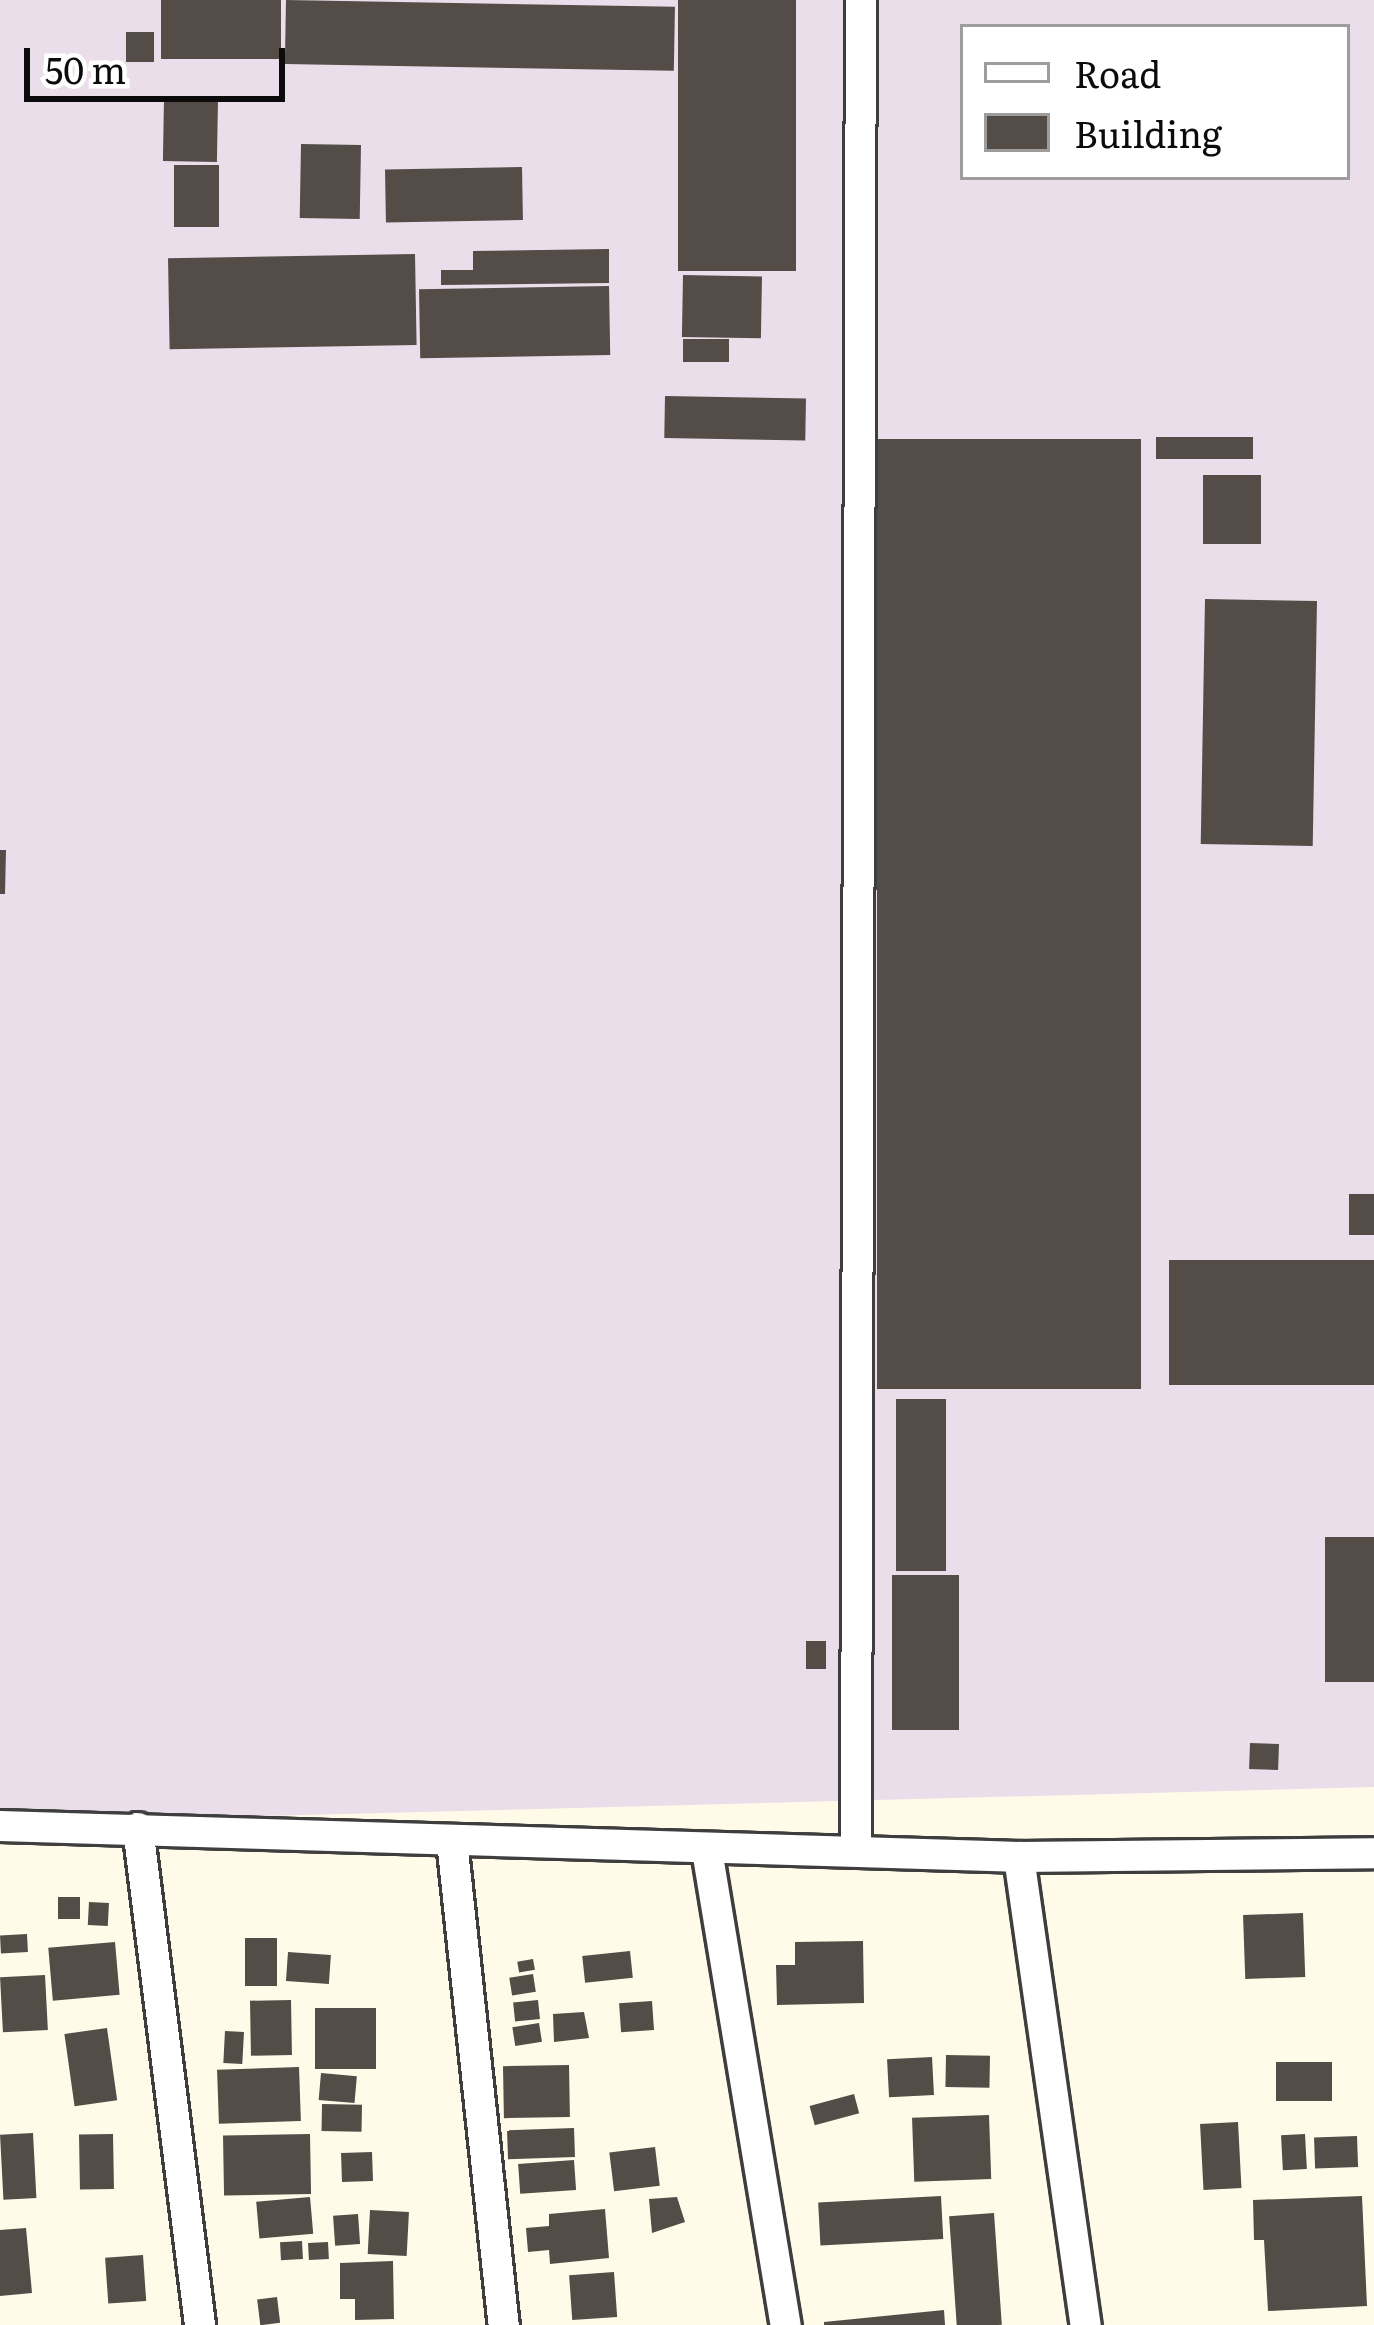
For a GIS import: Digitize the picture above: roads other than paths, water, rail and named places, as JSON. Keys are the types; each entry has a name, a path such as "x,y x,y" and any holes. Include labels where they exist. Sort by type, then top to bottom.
{"street":[{"path":"856,1850 860,0"},
{"path":"0,1826 1018,1857 1374,1853"},
{"path":"138,1828 200,2325"},
{"path":"452,1841 504,2325"},
{"path":"707,1850 786,2325"},
{"path":"1018,1857 1086,2325"}]}
